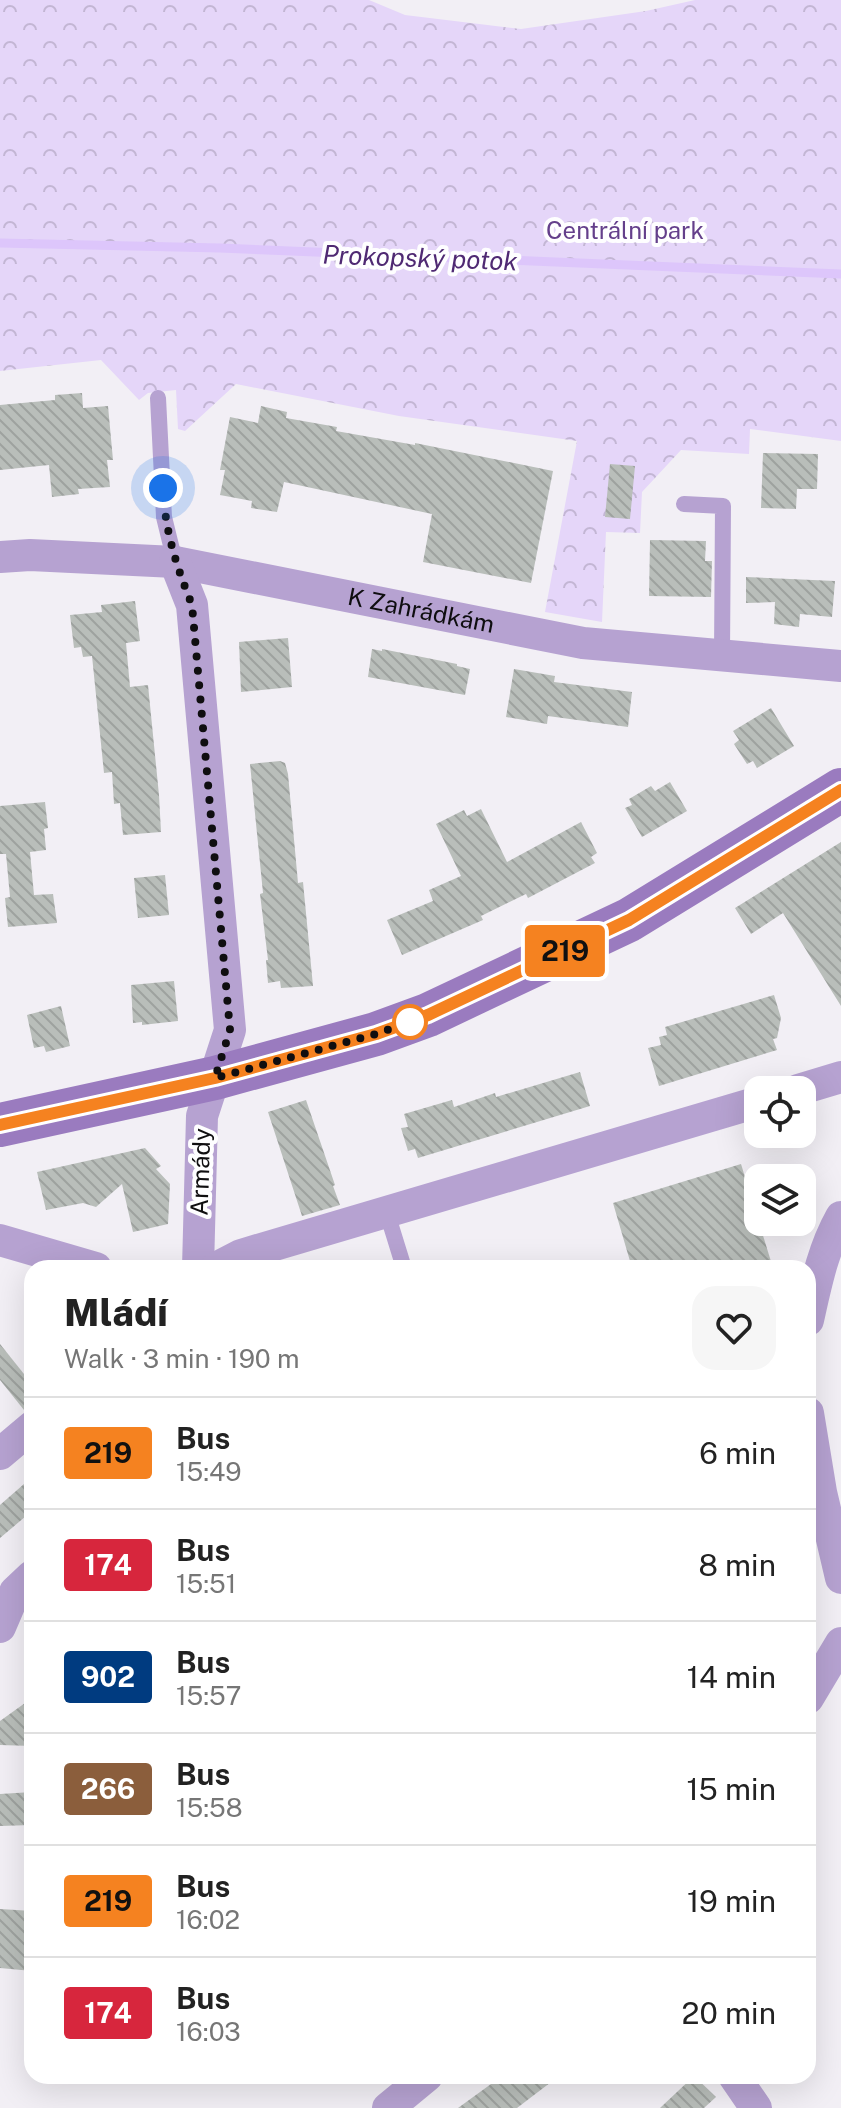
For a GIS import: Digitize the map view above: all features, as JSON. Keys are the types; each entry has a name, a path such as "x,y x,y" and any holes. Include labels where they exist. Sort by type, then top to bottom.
{"street":[{"name":"K Zahrádkám","path":"0,557 30,555 175,562 583,643 841,666"},
{"name":"Armády","path":"175,562 192,605 230,1030 202,1116 198,1260"},
{"path":"0,1125 215,1078 376,1034 428,1015 629,920 841,790"},
{"path":"816,1085 841,1077"},
{"path":"231,1260 744,1106"},
{"path":"816,1285 822,1258 841,1217"},
{"path":"0,1240 69,1260"},
{"path":"0,1454 24,1434"},
{"path":"816,1438 831,1485 841,1578"},
{"path":"0,1627 16,1587"},
{"path":"816,1685 841,1643"},
{"path":"388,2108 417,2084"},
{"path":"740,2084 756,2108"}],"lane":[{"path":"158,398 164,517 175,562"},
{"path":"684,504 723,506 722,656"},
{"path":"387,1213 402,1260"}],"green space":[{"name":"Centrální park","path":"0,0 369,0 405,15 521,29 646,11 695,0 841,0 841,441 750,429 749,454 681,450 642,492 640,533 606,532 602,622 545,612 577,441 399,416 236,384 185,431 178,429 176,390 148,393 139,400 101,360 0,371"}],"building":[{"path":"82,393 83,408 108,406 113,460 107,460 110,487 78,489 79,494 52,497 49,465 0,470 0,405 55,400 55,395"},
{"path":"261,406 287,412 286,418 337,427 336,431 415,443 553,471 531,583 423,562 432,514 284,482 277,512 251,508 252,501 220,495 225,470 220,470 230,417 258,423"},
{"path":"763,453 818,454 817,489 797,489 796,509 761,508"},
{"path":"610,464 635,466 630,519 605,517"},
{"path":"650,540 706,541 705,561 712,561 711,597 649,596"},
{"path":"746,577 835,581 832,617 800,614 799,627 774,624 775,602 746,603"},
{"path":"135,601 140,641 126,643 130,687 148,685 161,832 123,835 120,803 114,804 112,772 104,773 92,656 83,657 81,647 74,648 70,615 102,612 101,605"},
{"path":"288,638 292,687 241,692 239,642"},
{"path":"372,649 470,669 465,695 368,677"},
{"path":"514,669 555,676 554,682 632,692 628,727 548,716 547,724 506,717"},
{"path":"771,708 794,746 757,768 753,761 747,764 734,744 739,740 733,731"},
{"path":"285,763 288,774 298,883 303,882 313,986 281,988 280,981 268,983 250,764"},
{"path":"670,782 687,811 642,837 625,808 632,805 629,799 651,786 655,791"},
{"path":"45,802 48,828 44,829 46,850 30,852 34,895 53,894 57,923 8,927 5,898 10,897 6,854 0,854 0,806"},
{"path":"481,809 507,862 581,822 597,853 591,857 595,863 528,898 526,894 481,916 483,920 402,955 387,920 433,901 429,890 461,876 436,824 464,810 467,816"},
{"path":"841,842 841,1006 783,913 751,934 735,908"},
{"path":"165,875 169,915 138,918 134,878"},
{"path":"174,981 178,1021 133,1023 131,985"},
{"path":"774,995 781,1018 777,1038 773,1039 777,1050 659,1086 648,1048 661,1045 659,1037 667,1035 665,1027"},
{"path":"61,1006 70,1046 46,1052 44,1046 34,1048 27,1015"},
{"path":"580,1072 590,1106 418,1158 415,1149 408,1151 401,1128 408,1127 404,1114 452,1100 454,1107 495,1093 496,1097"},
{"path":"306,1100 340,1205 302,1216 268,1112"},
{"path":"145,1148 161,1166 156,1169 170,1184 168,1224 133,1232 122,1184 96,1207 83,1203 46,1210 37,1172"},
{"path":"741,1164 744,1174 744,1236 763,1236 771,1260 630,1260 613,1203"},
{"path":"0,1344 24,1374 24,1410 0,1380"},
{"path":"24,1484 24,1518 0,1538 0,1505"},
{"path":"24,1704 24,1746 0,1745 0,1721"},
{"path":"24,1792 24,1825 0,1826 0,1794"},
{"path":"0,1909 24,1910 24,1970 0,1968"},
{"path":"491,2084 548,2084 517,2108 458,2108"},
{"path":"686,2084 702,2084 716,2097 704,2108 660,2108"}],"waterway":[{"name":"Prokopský potok","path":"0,243 220,248 841,274"}],"bus line":[{"name":"219","path":"0,1125 215,1078 376,1034 428,1015 629,920 841,790"}],"route":[{"path":"163,488 164,517 175,562 192,605 230,1030 215,1078 410,1022"}]}
